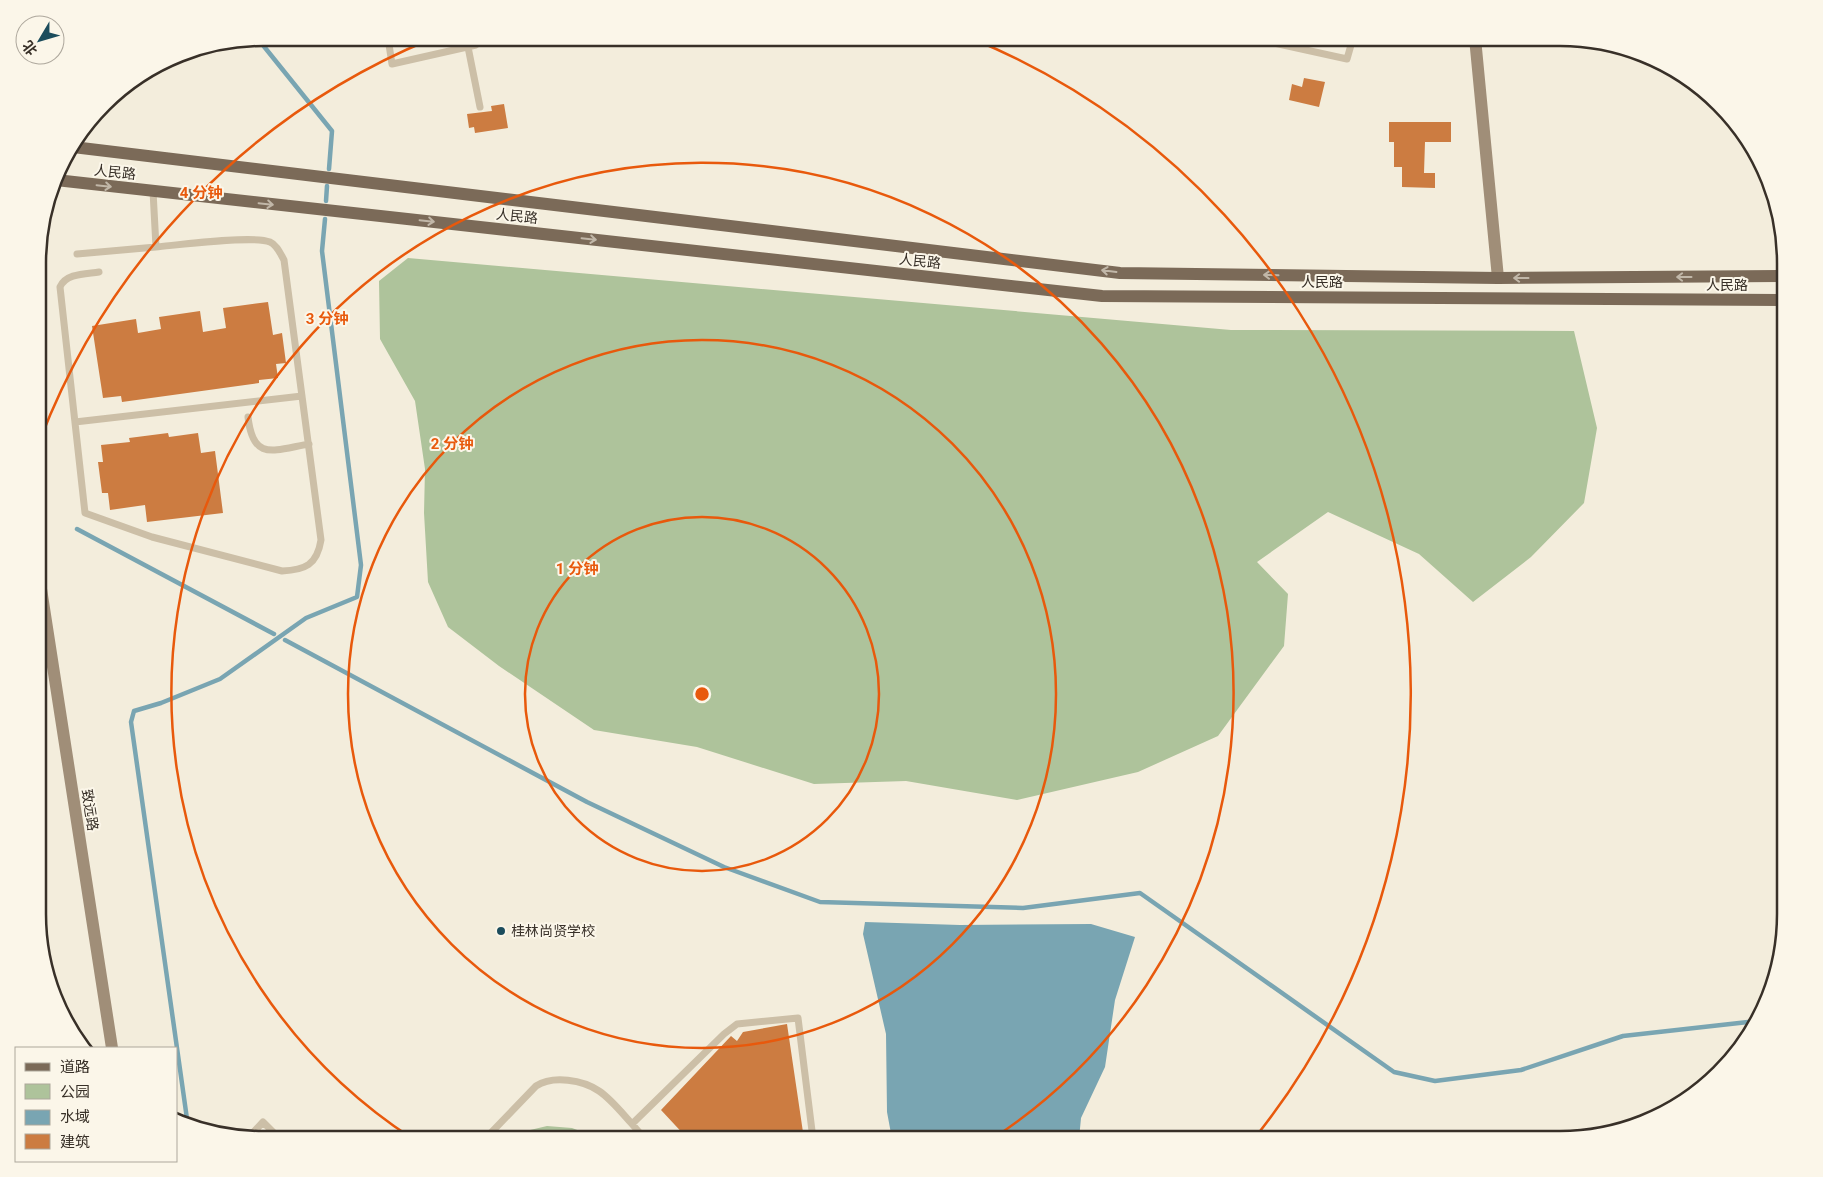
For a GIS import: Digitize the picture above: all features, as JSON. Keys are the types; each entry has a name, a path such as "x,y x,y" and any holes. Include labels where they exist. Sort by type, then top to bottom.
{"main road":[{"path":"1475,46 1498,278"},
{"name":"人民路","path":"80,148 1120,273 1498,278 1777,276"},
{"name":"人民路","path":"63,181 1102,296 1777,300"},
{"name":"致远路","path":"46,621 112,1047"}],"lane":[{"path":"389,46 392,64 472,46"},
{"path":"1287,46 1347,59 1351,46"},
{"path":"468,47 480,107"},
{"path":"153,191 156,247"},
{"path":"77,254 245,240 266,241 276,247 284,260 321,540 315,558 307,567 282,570 152,537 85,513 60,287 63,281 68,278 99,272"},
{"path":"75,422 302,396"},
{"path":"248,416 252,437 257,444 267,450 308,444"},
{"path":"632,1124 724,1034 737,1024 798,1018 812,1131"},
{"path":"493,1131 536,1086 545,1080 570,1081 596,1089 638,1131"},
{"path":"255,1130 263,1122 272,1131"}],"green space":[{"path":"408,258 1231,330 1574,331 1597,428 1584,503 1531,557 1473,602 1419,554 1328,512 1257,562 1288,594 1284,646 1218,736 1138,772 1017,800 906,781 814,784 697,747 594,730 499,666 448,627 428,582 424,513 425,469 415,401 380,339 379,281"},
{"path":"547,1126 572,1128 580,1131 526,1131"}],"water":[{"path":"865,922 960,925 1091,924 1135,937 1115,1000 1105,1067 1081,1118 1080,1131 891,1131 887,1112 886,1034 863,934"}],"building":[{"path":"1304,78 1325,82 1319,107 1289,100 1292,84 1302,87"},
{"path":"504,104 508,128 475,133 474,127 469,128 467,114 492,111 491,106"},
{"path":"1389,122 1451,122 1451,142 1425,142 1424,173 1435,173 1435,188 1402,187 1402,167 1394,167 1394,142 1389,142"},
{"path":"268,302 273,335 282,333 286,363 276,364 278,378 259,380 259,383 122,402 121,396 103,398 92,326 136,319 138,333 161,329 159,317 200,311 203,332 226,328 223,308"},
{"path":"168,433 169,437 198,433 201,453 215,451 223,513 147,522 145,505 110,510 108,493 102,493 98,462 103,462 101,445 130,442 129,438"},
{"path":"787,1024 803,1131 681,1131 661,1110 731,1036 737,1041 743,1032"}],"waterway":[{"path":"264,46 332,131 329,169"},
{"path":"326,201 327,186"},
{"path":"177,1047 131,722 134,711 161,703 220,679 306,618 357,597 361,565 322,251 325,219"},
{"path":"77,529 274,634"},
{"path":"285,640 587,802 724,867 820,902 1023,908 1140,893 1394,1072 1435,1081 1521,1070 1623,1036 1748,1022"},
{"path":"178,1055 187,1117"}],"place":[{"name":"桂林尚贤学校","path":"501,931"}]}
